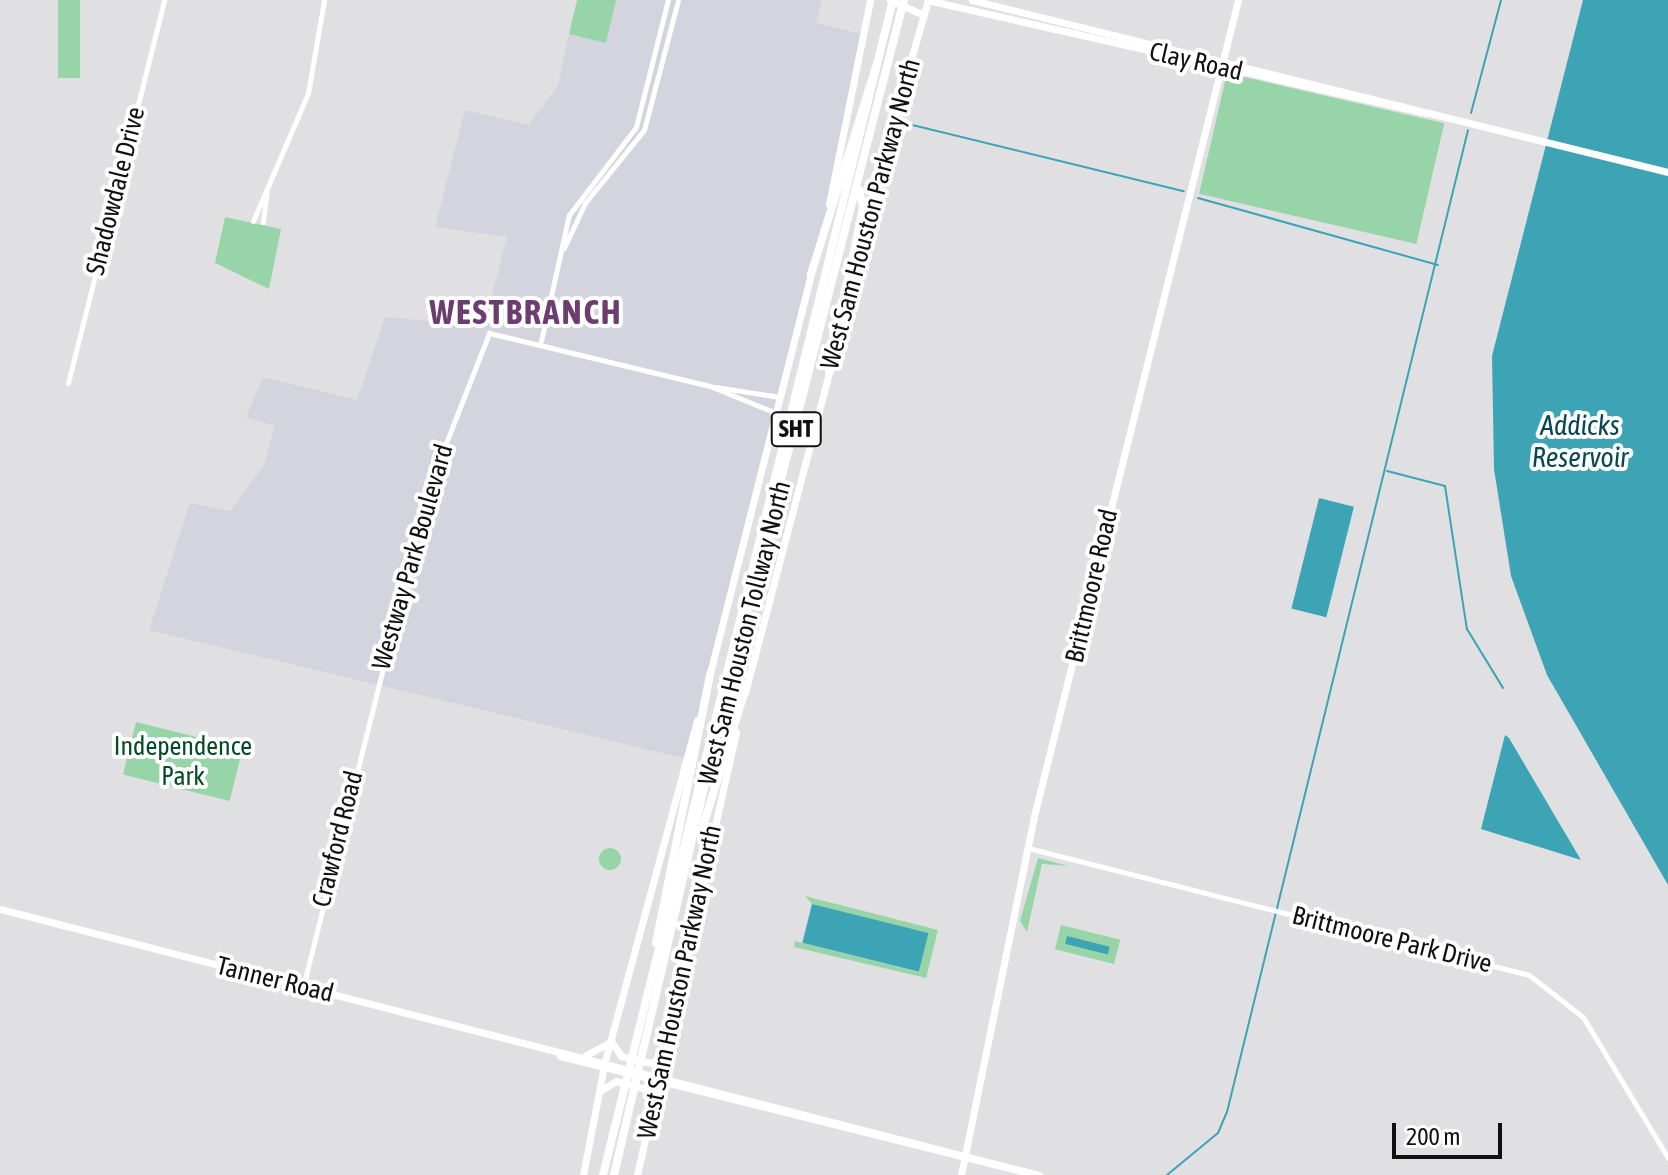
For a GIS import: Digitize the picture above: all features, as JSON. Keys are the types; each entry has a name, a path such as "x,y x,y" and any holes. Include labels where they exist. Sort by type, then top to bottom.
{"highway":[{"name":"West Sam Houston Tollway North","path":"603,1175 645,1044 904,0"},
{"name":"West Sam Houston Tollway North","path":"614,1175 634,1049 891,3"},
{"path":"811,274 878,62"},
{"path":"829,373 863,207 858,185"},
{"path":"658,948 710,674"},
{"path":"693,846 746,688"}],"main road":[{"path":"868,5 878,0"},
{"name":"West Sam Houston Parkway North","path":"637,1175 746,688 829,373 876,173 927,0"},
{"name":"Clay Road","path":"927,0 1149,46"},
{"name":"Clay Road","path":"972,0 1668,172"},
{"name":"Brittmoore Road","path":"961,1175 1027,848 1238,0"},
{"path":"891,3 925,13 957,8"},
{"name":"West Sam Houston Parkway North","path":"583,1175 611,1041 710,674 811,274 868,5"},
{"path":"1006,17 1008,8"},
{"name":"Tanner Road","path":"0,909 572,1057 660,1079 714,1088 1039,1175"},
{"path":"572,1057 597,1053 611,1041 621,1056 651,1063 666,1052 673,1073 714,1088"},
{"path":"572,1057 598,1077 598,1093"},
{"name":"Tanner Road","path":"660,1079 697,1093 965,1156"},
{"path":"598,1093 616,1081 645,1089 655,1100 665,1091 697,1093"}],"street":[{"name":"Shadowdale Drive","path":"68,383 164,0"},
{"path":"253,221 308,93 324,0"},
{"path":"541,341 579,197 636,127 668,0"},
{"path":"561,256 585,203 644,130 678,0"},
{"path":"263,222 267,189"},
{"name":"Westway Park Boulevard","path":"375,690 439,455 487,337 499,330 710,386"},
{"path":"710,386 781,397"},
{"path":"710,386 777,413"},
{"name":"Crawford Road","path":"303,987 375,690"},
{"name":"Brittmoore Park Drive","path":"1027,848 1514,970 1550,986 1600,1040 1668,1158"}],"shaded area":[{"path":"616,0 822,0 816,23 862,34 829,204 687,759 149,630 190,503 230,511 264,465 275,426 246,417 263,377 357,400 385,317 453,323 462,308 487,314 507,237 435,227 465,110 529,125 558,85 569,34 606,42"}],"green space":[{"path":"58,0 80,0 80,78 58,78"},
{"path":"577,0 616,0 606,43 569,34"},
{"path":"1227,73 1444,123 1416,244 1199,194"},
{"path":"225,217 281,229 269,289 215,263"},
{"name":"Independence Park","path":"136,722 243,749 230,801 123,774"},
{"path":"610,848 618,851 621,859 618,867 610,870 602,867 599,859 602,851"},
{"path":"1038,858 1068,866 1042,864 1027,932 1020,921"},
{"path":"805,896 938,930 926,978 794,947 795,941 918,972 927,934 812,904"},
{"path":"1061,925 1120,940 1114,964 1055,949"}],"water":[{"name":"Addicks Reservoir","path":"1583,0 1668,0 1668,885 1547,675 1511,576 1494,469 1492,356"},
{"path":"1319,498 1354,507 1326,617 1291,609"},
{"path":"1505,735 1509,738 1581,860 1481,829"},
{"path":"812,904 928,933 919,972 802,943"},
{"path":"1067,936 1110,947 1108,954 1065,944"}],"waterway":[{"path":"1471,113 1501,0"},
{"path":"900,122 1184,191"},
{"path":"1167,1175 1218,1133 1227,1112 1468,130"},
{"path":"1198,198 1438,265"},
{"path":"1387,471 1445,486 1467,629 1503,688"}],"district":[{"name":"WESTBRANCH","path":"526,312"}]}
